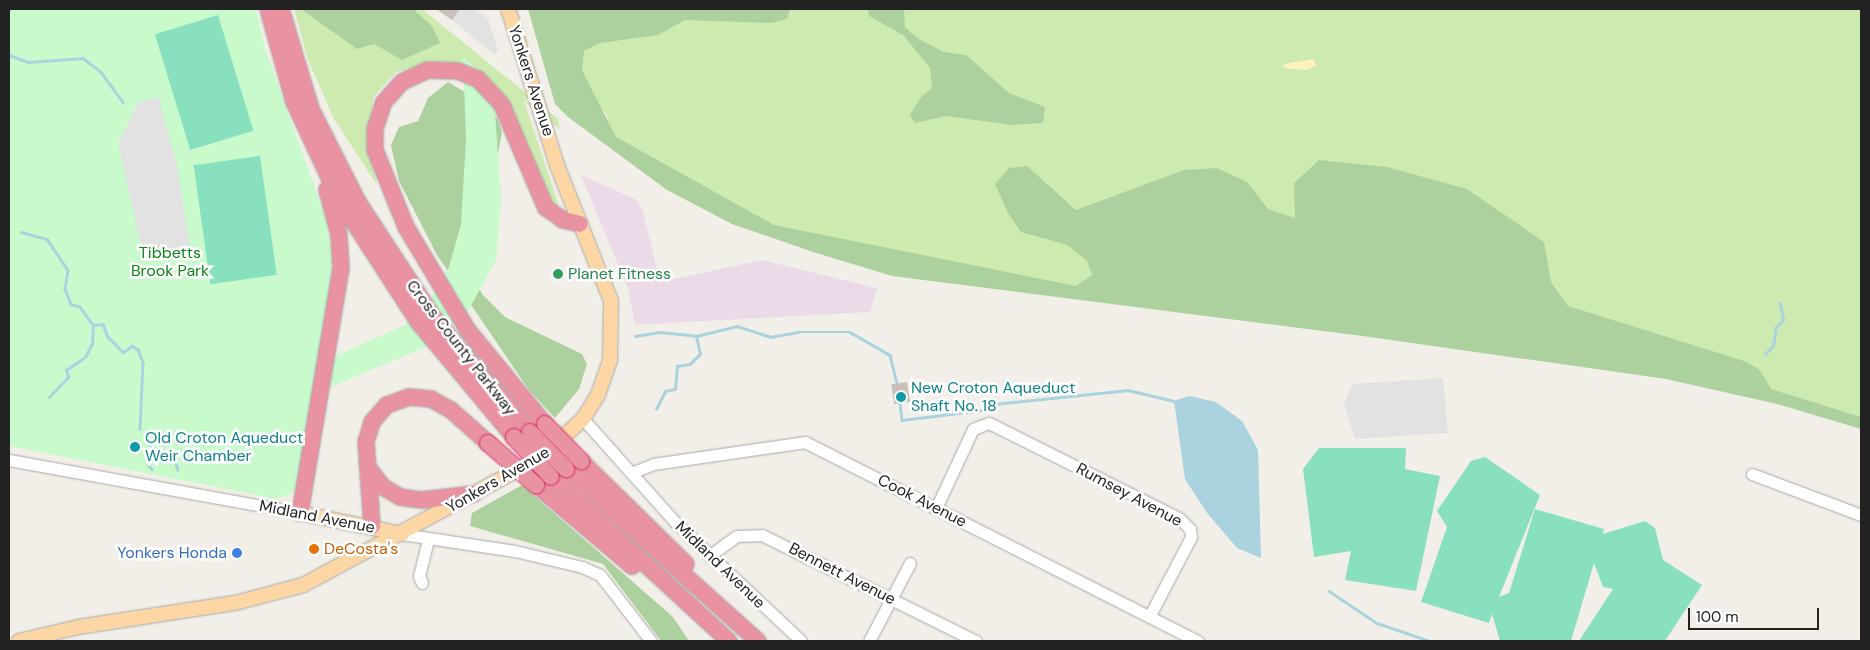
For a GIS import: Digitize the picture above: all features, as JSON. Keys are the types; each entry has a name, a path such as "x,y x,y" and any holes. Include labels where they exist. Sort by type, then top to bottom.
{"highway":[{"name":"Cross County Parkway","path":"268,9 288,84 318,159 357,230 410,310 514,437 758,641"},
{"name":"Cross County Parkway","path":"281,9 314,117 362,209 439,325 530,432 559,473 729,641"},
{"path":"580,224 563,220 546,208 502,105 478,79 458,70 428,70 402,82 384,102 375,129 375,150 406,227 467,329 546,424 714,592 758,641"},
{"path":"300,514 341,267 339,235 318,159"},
{"path":"372,526 366,455 367,435 376,416 394,401 409,397 424,397 444,405 653,583 713,626"},
{"path":"366,455 378,482 400,497 422,500 474,494"}],"main road":[{"name":"Yonkers Avenue","path":"19,641 78,627 275,594 330,573 547,453 583,419 607,370 613,320 602,275 557,165 508,9"},
{"name":"Midland Avenue","path":"300,514 372,526 402,534"}],"street":[{"name":"Midland Avenue","path":"583,419 708,556 801,641"},
{"name":"Rumsey Avenue","path":"936,508 976,426 988,423 1185,522 1191,537 1186,552 1149,617"},
{"name":"Cook Avenue","path":"631,473 653,464 800,442 819,447 1198,641"},
{"name":"Midland Avenue","path":"9,460 300,514"},
{"path":"1752,474 1861,514"},
{"name":"Midland Avenue","path":"402,534 428,540 515,551 600,575 650,641"},
{"name":"Bennett Avenue","path":"708,556 737,536 762,535 976,641"},
{"path":"422,583 419,576 428,540"},
{"path":"869,641 910,562"}],"shaded area":[{"path":"454,9 475,9 488,19 498,50 495,55 452,20 457,11"},
{"path":"158,97 177,165 190,249 144,258 118,143 138,103"},
{"path":"581,175 635,199 643,211 660,282 762,260 877,288 870,312 635,325 628,289"},
{"path":"1443,378 1448,433 1355,439 1344,405 1352,384"}],"green space":[{"name":"Tibbetts Brook Park","path":"9,9 256,9 265,49 326,219 333,263 319,363 403,326 430,299 449,267 461,224 466,139 463,57 493,83 501,198 496,260 468,311 433,344 314,394 297,491 277,499 9,446"},
{"path":"294,9 422,9 558,119 560,129 524,101 562,215 552,210 501,95 439,63 396,72 374,96 366,142 377,185 334,119 308,60"},
{"path":"301,9 413,9 432,26 440,43 402,60 374,44 357,49"},
{"path":"528,9 790,9 787,19 772,23 685,20 658,35 600,43 584,51 582,70 616,137 774,225 1076,286 1092,275 1087,261 1067,245 1021,232 1008,213 995,184 1009,168 1027,166 1076,210 1184,170 1217,168 1247,182 1268,209 1295,218 1294,183 1319,160 1387,167 1467,189 1544,242 1551,282 1568,306 1744,361 1760,370 1771,389 1861,417 1861,429 1777,404 1666,379 1370,337 892,276 813,252 732,224 667,190 568,117 555,104"},
{"path":"783,9 1861,9 1861,424 1653,370 1045,288 765,226 612,140 607,115 571,77 572,19"},
{"path":"868,9 904,9 905,27 917,38 944,52 966,55 1009,93 1045,107 1043,123 1012,125 946,116 915,123 910,115 920,98 932,88 930,68 903,35 869,16"},
{"path":"218,15 253,131 190,150 155,34"},
{"path":"448,82 480,101 498,119 502,132 475,278 482,294 505,317 582,354 587,364 579,389 555,418 529,390 437,255 399,181 391,145 399,127 418,121 428,98"},
{"path":"260,156 277,275 210,284 194,165"},
{"path":"1319,448 1406,448 1405,469 1440,476 1416,591 1345,580 1351,551 1314,557 1303,469"},
{"path":"1485,457 1540,495 1499,597 1509,593 1535,509 1604,529 1603,534 1645,521 1655,528 1663,560 1702,585 1665,641 1579,641 1613,589 1603,587 1594,563 1571,641 1500,641 1492,614 1489,623 1421,602 1447,527 1437,511 1471,461"},
{"path":"522,485 673,617 689,641 661,641 603,564 470,526 472,513"}],"sand":[{"path":"1313,59 1316,65 1307,70 1283,68 1285,64"}],"water":[{"path":"1189,396 1216,402 1242,421 1258,450 1261,558 1237,548 1207,513 1185,479 1174,401"}],"building":[{"path":"436,9 460,9 452,20"},
{"name":"New Croton Aqueduct Shaft No. 18","path":"907,382 910,402 894,404 891,385"}],"waterway":[{"path":"9,55 28,62 83,58 101,72 123,102"},
{"path":"21,232 47,239 68,270 65,289 71,304 80,307 93,325 103,324 108,337 123,352 132,346 138,349 143,363 140,429"},
{"path":"1765,354 1773,346 1776,327 1783,320 1780,303"},
{"path":"49,397 68,377 66,370 85,357 92,344 93,325"},
{"path":"635,336 660,332 696,336 737,326 770,337 798,332 850,332 890,355 897,384"},
{"path":"656,409 665,391 675,389 677,366 690,364 700,354 696,336"},
{"path":"900,404 902,420 982,410 995,404 1128,390 1174,401"},
{"path":"152,470 148,465 151,446 175,460 178,470"},
{"path":"1329,591 1377,623 1430,641"}],"place":[{"name":"Planet Fitness","path":"558,274"},
{"name":"New Croton Aqueduct Shaft No. 18","path":"901,397"},
{"name":"Old Croton Aqueduct Weir Chamber","path":"135,447"},
{"name":"DeCosta's","path":"314,549"},
{"name":"Yonkers Honda","path":"237,553"}]}
